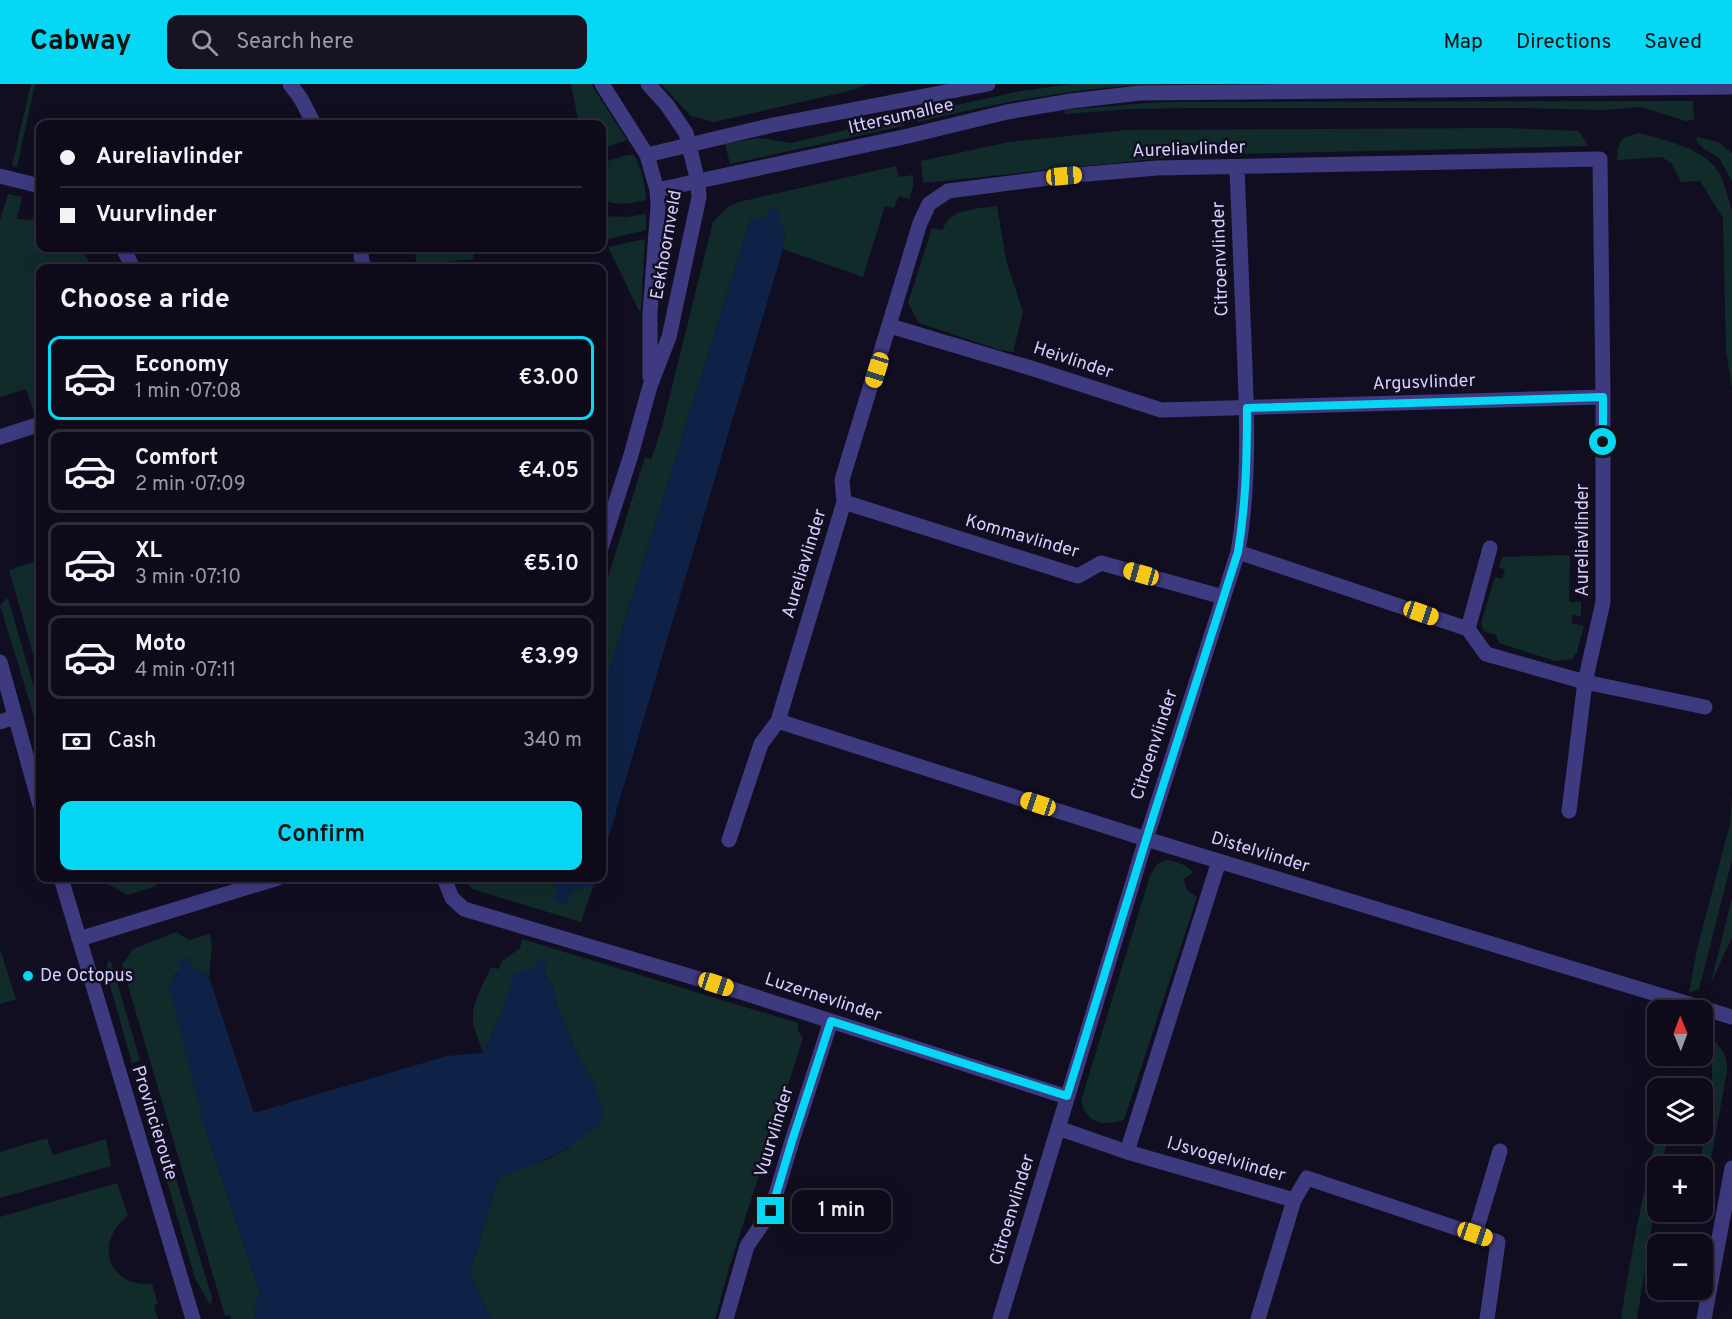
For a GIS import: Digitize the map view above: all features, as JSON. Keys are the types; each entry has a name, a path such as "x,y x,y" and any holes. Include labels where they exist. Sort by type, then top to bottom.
{"street":[{"path":"290,84 312,120"},
{"name":"Eekhoornveld","path":"602,84 647,155 657,190 658,206 650,313 650,386"},
{"name":"Eekhoornveld","path":"606,533 650,386 669,337 699,197 698,182 686,133 667,105 648,84"},
{"name":"Ittersumallee","path":"647,155 688,144 854,109 988,84"},
{"name":"Ittersumallee","path":"657,190 1007,112 1071,101 1140,93 1732,87"},
{"name":"Aureliavlinder","path":"729,840 761,744 778,721 844,502 843,480 928,204 948,190 1157,168 1600,159 1603,602 1586,682 1569,811"},
{"name":"Citroenvlinder","path":"1000,1319 1146,839 1238,552 1247,479 1247,408 1237,168"},
{"path":"0,176 36,185"},
{"name":"Heivlinder","path":"890,326 1161,410 1247,408"},
{"name":"Argusvlinder","path":"1247,408 1603,397"},
{"path":"0,437 36,425"},
{"name":"Kommavlinder","path":"844,502 1078,576 1101,563 1223,597"},
{"path":"1468,629 1490,548"},
{"path":"1238,552 1468,629 1486,654 1586,682 1705,707"},
{"path":"0,662 36,791"},
{"path":"0,722 15,717"},
{"name":"Distelvlinder","path":"778,721 1146,839 1732,1017"},
{"path":"1126,1152 1219,861"},
{"name":"Provincieroute","path":"62,882 193,1319"},
{"path":"79,939 265,882"},
{"name":"Luzernevlinder","path":"446,882 452,898 464,909 716,984 1067,1096"},
{"name":"Vuurvlinder","path":"726,1319 747,1246 771,1211 831,1021"},
{"name":"IJsvogelvlinder","path":"1058,1128 1126,1152 1294,1200 1307,1178 1498,1242 1487,1319"},
{"path":"1475,1234 1500,1151"},
{"path":"1704,1319 1732,1168"},
{"path":"1258,1319 1294,1200"}],"green space":[{"path":"31,84 35,84 17,167 12,165"},
{"path":"571,84 591,84 627,140 606,148 606,120 578,120"},
{"path":"661,84 868,84 849,91 714,122 691,116"},
{"path":"1070,84 1174,84 1077,91 918,122 916,114 1016,92"},
{"path":"1693,101 1694,119 1686,121 1641,107 1602,110 1190,108 1130,109 1065,114 1065,110 1160,102"},
{"path":"901,117 903,126 730,164 725,144 758,138 791,143"},
{"path":"1507,128 1579,131 1588,146 1193,155 923,183 921,161 1009,142 1127,130"},
{"path":"1639,133 1680,145 1700,154 1715,167 1723,182 1732,211 1732,388 1726,351 1723,218 1700,181 1681,182 1672,164 1662,157 1617,160 1621,141"},
{"path":"1697,137 1718,142 1732,153 1732,181 1719,158 1704,149 1696,141"},
{"path":"634,155 644,182 646,200 618,204 606,201 606,163"},
{"path":"896,166 899,177 913,175 913,187 909,199 899,196 894,208 885,206 863,277 783,249 785,228 777,223 781,211 766,219 750,220 606,681 606,584 645,457 651,460 662,427 713,222 729,206"},
{"path":"8,194 22,197 17,219 32,220 36,208 36,252 82,252 89,261 84,264 36,264 36,411 34,412 26,389 0,397 0,220"},
{"path":"997,206 1006,260 1023,312 1013,352 1000,350 919,323 908,303 932,228 943,230 951,217 965,211"},
{"path":"646,214 646,230 608,239 606,216 628,217"},
{"path":"645,239 641,310 639,311 608,247"},
{"path":"415,252 473,252 474,259 426,264 417,264"},
{"path":"1570,555 1569,602 1581,602 1581,616 1572,615 1572,623 1584,626 1577,652 1572,659 1555,661 1499,643 1496,635 1484,631 1481,623 1495,577 1502,579 1505,569 1499,568 1502,557"},
{"path":"36,561 36,664 9,570"},
{"path":"8,598 36,694 36,723 0,605"},
{"path":"1732,795 1732,860 1699,989 1689,993 1697,949 1730,824"},
{"path":"1167,860 1188,867 1193,873 1183,879 1188,891 1197,897 1124,1120 1110,1123 1098,1122 1088,1115 1081,1101 1150,876 1157,864"},
{"path":"104,882 161,882 154,887 127,895"},
{"path":"468,882 551,882 567,903 569,893 583,887 593,887 581,922 472,889"},
{"path":"1732,898 1732,937 1711,983"},
{"path":"176,932 189,940 210,934 212,945 209,977 202,971 193,969 187,957 181,970 174,976 204,1125 260,1293 253,1309 256,1319 231,1319 230,1315 225,1316 122,965 133,949"},
{"path":"522,939 798,1023 798,1030 803,1038 729,1268 715,1319 490,1319 470,1272 498,1180 503,1175 549,1159 569,1148 596,1087 578,1056 555,999 555,990 544,973 548,962 533,969 500,1017 483,1053 473,1020 477,998 491,967 499,969 502,961 520,948"},
{"path":"0,949 16,999 0,1004"},
{"path":"109,961 140,1060 132,1063 107,975"},
{"path":"1713,1041 1724,1054 1727,1071 1712,1156 1701,1156 1703,1144 1713,1144"},
{"path":"156,1112 212,1298 211,1306 195,1278 148,1116"},
{"path":"47,1138 53,1155 106,1139 111,1166 0,1198 0,1152"},
{"path":"1655,1144 1666,1144 1664,1156 1652,1156"},
{"path":"1647,1180 1647,1222 1652,1222 1650,1234 1647,1234 1647,1256 1637,1319 1621,1319 1628,1272"},
{"path":"117,1183 128,1216 117,1227 111,1238 110,1261 116,1271 125,1278 137,1283 152,1284 158,1304 154,1305 158,1319 0,1319 0,1217"}],"water":[{"path":"769,208 781,211 777,223 785,228 783,249 606,846 606,681 750,220 765,219"},
{"path":"551,882 595,882 593,887 583,887 569,893 567,904 554,900 557,888"},
{"path":"187,957 193,969 202,971 209,977 254,1113 447,1056 483,1053 500,1017 515,972 533,969 537,959 548,962 544,973 555,991 555,999 578,1056 596,1087 604,1117 570,1146 545,1160 503,1175 498,1180 470,1272 490,1319 256,1319 253,1309 260,1293 204,1125 169,985 180,970 178,960"}],"place":[{"name":"De Octopus","path":"28,976"}],"route":[{"path":"771,1211 831,1021 1067,1096 1238,552 1247,479 1247,408 1603,397 1603,442"}]}
